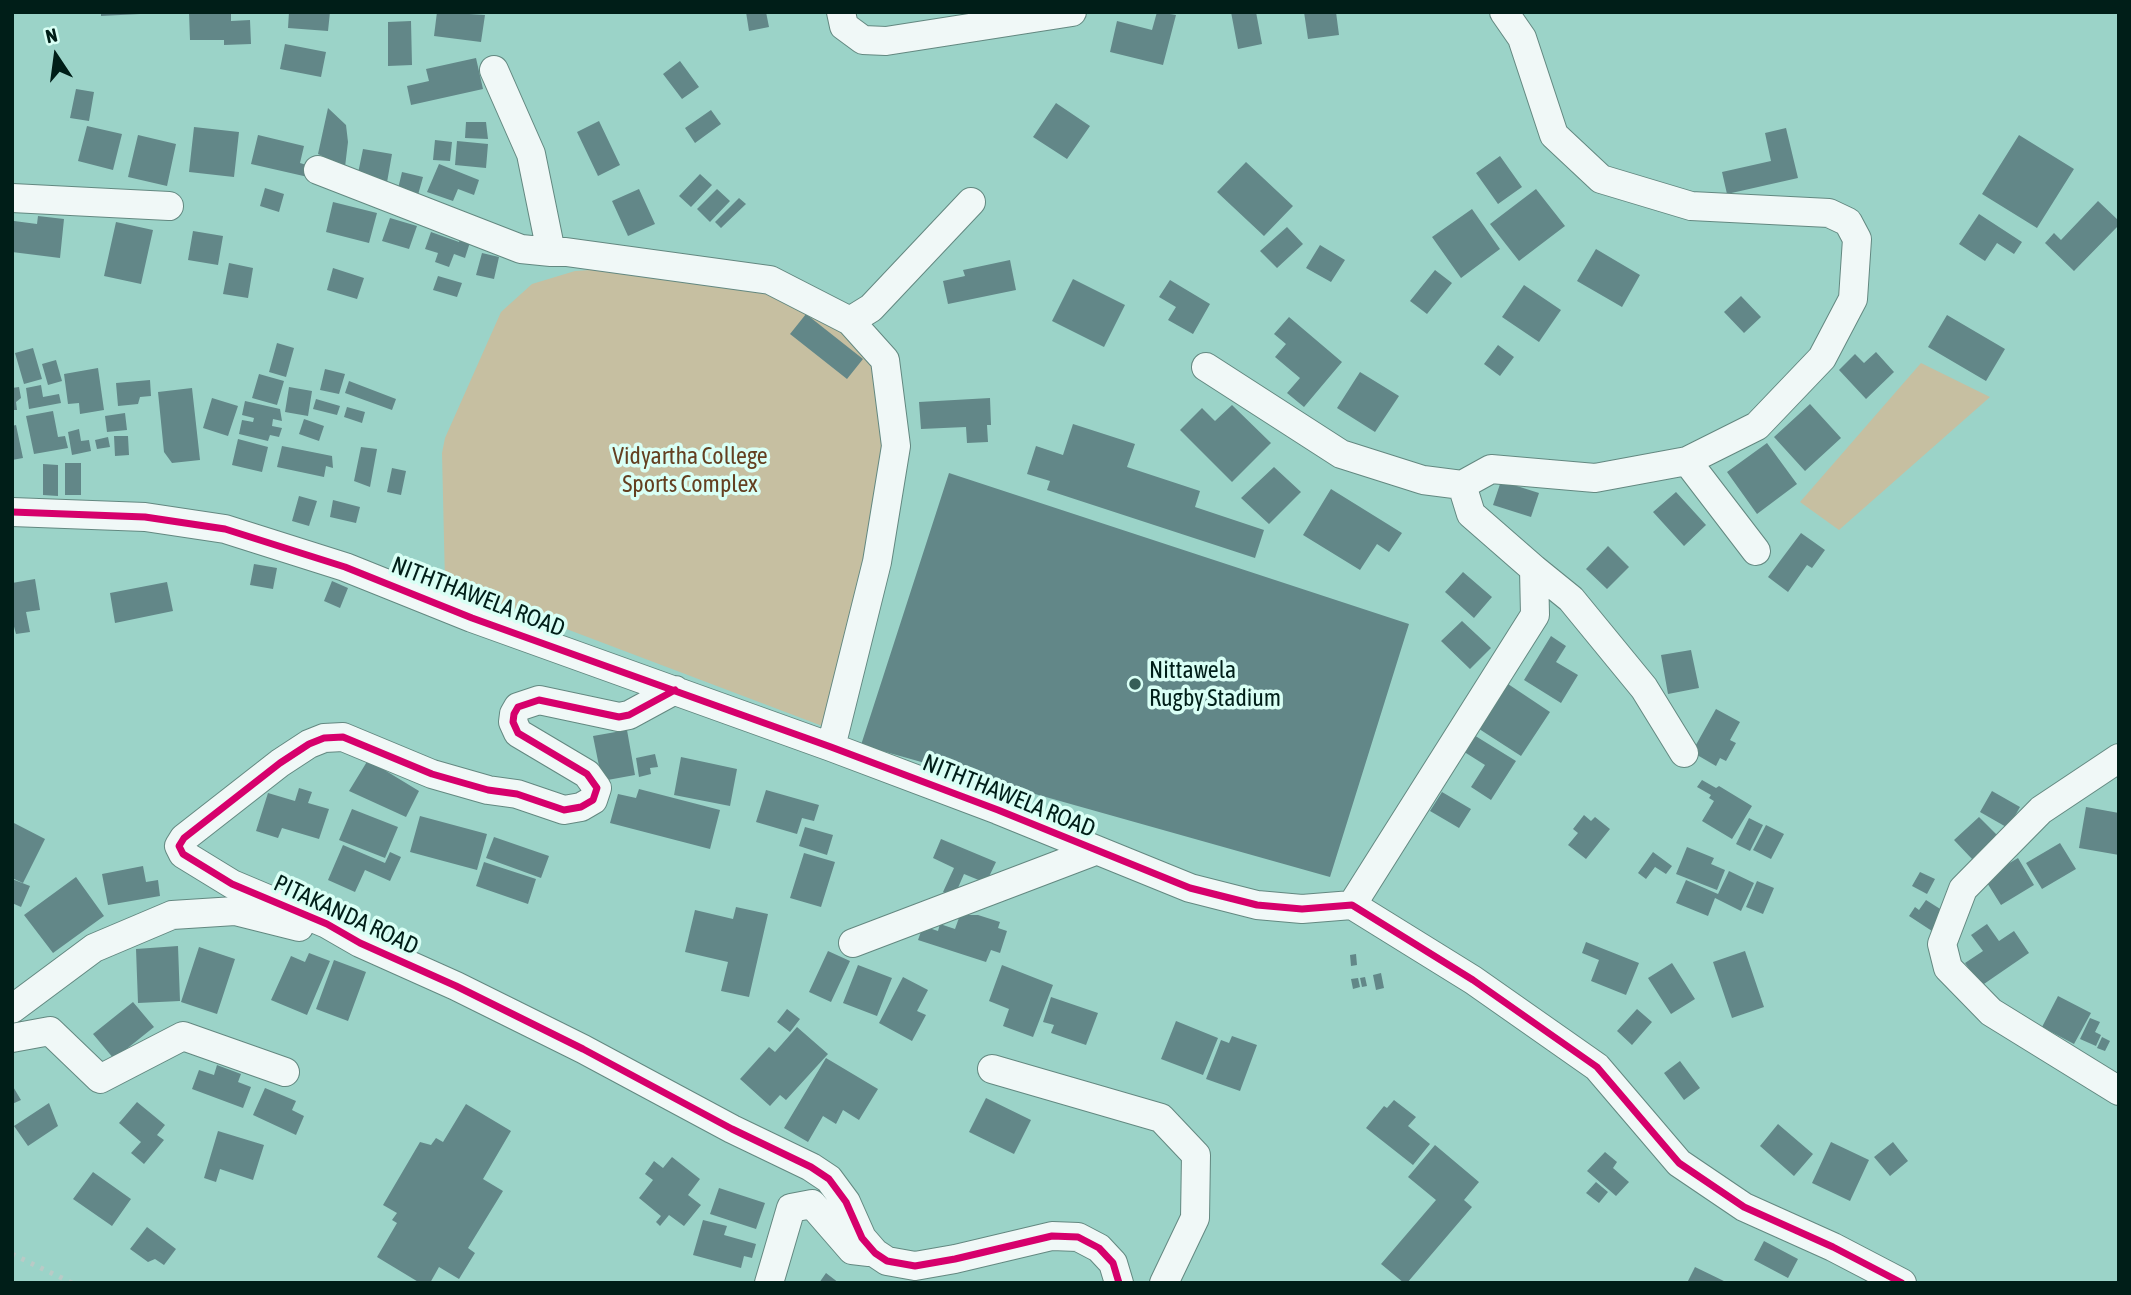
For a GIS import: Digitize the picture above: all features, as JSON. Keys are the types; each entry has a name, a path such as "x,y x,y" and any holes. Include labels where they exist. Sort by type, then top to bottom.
{"street":[{"path":"841,12 844,26 863,40 886,41 1072,12"},
{"path":"1206,367 1341,454 1423,480 1462,485 1491,469 1595,478 1687,461 1757,426 1822,358 1853,299 1857,239 1849,222 1829,213 1691,206 1601,179 1554,135 1522,38 1504,12"},
{"path":"494,70 531,154 551,252"},
{"path":"318,170 521,249 566,252 771,280 850,321 885,360 896,446 877,562 831,747"},
{"path":"12,198 169,206"},
{"path":"850,321 871,308 971,202"},
{"path":"1687,461 1756,551"},
{"path":"1462,485 1471,514 1571,598 1644,688 1684,753"},
{"name":"NITHTHAWELA ROAD","path":"12,512 145,517 225,529 345,567 472,618 831,747 998,810 1190,888 1257,905 1302,909 1352,905"},
{"path":"1534,569 1535,615 1352,905 1473,980 1597,1067 1671,1154 1690,1170 1744,1207 1833,1247 1902,1283"},
{"name":"PITAKANDA ROAD","path":"675,690 629,715 619,717 539,701 518,707 513,722 518,733 587,774 597,788 593,800 581,807 564,810 517,794 488,790 432,774 343,737 324,738 309,744 280,763 184,838 179,846 183,854 232,884 327,924 360,943 456,986 811,1167 828,1179 846,1202 862,1238 875,1253"},
{"path":"2119,758 2041,810 1963,888 1942,944 1948,968 1991,1012 2119,1091"},
{"path":"853,943 1095,851"},
{"path":"12,1009 94,948 172,915 234,911 360,943"},
{"path":"12,1038 50,1031 100,1079 183,1036 285,1072"},
{"path":"992,1069 1161,1118 1196,1156 1195,1219 1164,1283"},
{"path":"769,1283 791,1208 812,1204 852,1250 875,1253 887,1261 915,1266 1052,1236 1077,1237 1099,1248 1113,1264 1119,1283"}],"green space":[{"name":"Vidyartha College Sports Complex","path":"621,268 703,275 792,299 836,325 880,367 887,469 825,727 445,583 442,453 445,438 501,312 532,284 575,271"},
{"path":"1921,363 1990,397 1839,530 1800,502"}],"building":[{"path":"101,12 140,12 140,14 101,16"},
{"path":"189,12 231,12 231,21 250,20 251,44 224,45 224,40 190,40"},
{"path":"289,12 330,12 328,31 288,28"},
{"path":"437,12 485,15 481,42 434,36"},
{"path":"746,12 766,12 769,27 749,31"},
{"path":"1157,12 1176,15 1163,65 1110,52 1117,21 1152,30"},
{"path":"1231,12 1256,12 1262,44 1238,49"},
{"path":"1304,12 1336,12 1339,35 1308,39"},
{"path":"411,21 412,65 388,66 388,22"},
{"path":"285,44 326,52 321,77 280,69"},
{"path":"476,58 483,89 411,105 407,86 429,81 426,69"},
{"path":"680,61 699,87 682,99 663,74"},
{"path":"76,89 94,92 89,121 70,118"},
{"path":"1056,103 1090,126 1067,159 1033,137"},
{"path":"328,108 346,125 348,142 345,167 318,154"},
{"path":"711,110 721,124 695,143 685,128"},
{"path":"599,121 620,165 598,176 577,132"},
{"path":"466,122 486,122 488,139 465,138"},
{"path":"87,126 122,134 113,170 78,161"},
{"path":"194,127 239,132 234,177 189,172"},
{"path":"1786,128 1798,178 1727,194 1722,172 1771,161 1765,133"},
{"path":"138,135 176,144 167,186 128,177"},
{"path":"258,135 304,146 300,163 310,166 308,177 251,164"},
{"path":"2019,135 2074,169 2037,228 1982,194"},
{"path":"435,140 452,142 450,161 433,160"},
{"path":"457,141 488,144 486,168 455,165"},
{"path":"363,149 392,154 386,188 356,183"},
{"path":"1500,156 1522,187 1498,204 1476,173"},
{"path":"1246,162 1293,206 1264,236 1217,192"},
{"path":"439,164 479,180 474,195 458,189 453,201 427,192"},
{"path":"402,172 423,177 416,202 396,197"},
{"path":"700,174 712,185 691,207 679,196"},
{"path":"265,188 284,194 279,212 260,206"},
{"path":"639,189 655,224 628,236 612,201"},
{"path":"717,189 730,201 710,222 697,209"},
{"path":"1536,189 1565,226 1519,261 1490,224"},
{"path":"739,198 746,204 721,228 715,222"},
{"path":"2098,201 2119,221 2119,225 2074,271 2045,243 2054,233 2061,240"},
{"path":"333,202 377,213 369,243 326,232"},
{"path":"1472,209 1500,249 1461,278 1432,237"},
{"path":"1979,214 2022,242 2014,254 1997,243 1985,261 1959,244"},
{"path":"38,216 64,219 60,258 12,252 14,221 37,224"},
{"path":"390,218 417,226 409,249 382,241"},
{"path":"116,222 153,230 141,284 104,276"},
{"path":"1287,227 1303,244 1277,268 1260,251"},
{"path":"193,231 223,236 218,265 188,260"},
{"path":"431,232 459,242 463,232 473,233 465,258 454,254 449,267 435,262 438,253 425,249"},
{"path":"1320,245 1345,260 1331,282 1306,268"},
{"path":"1596,249 1640,275 1622,307 1577,281"},
{"path":"482,253 499,257 494,279 476,275"},
{"path":"1010,260 1016,290 948,304 943,281 965,276 963,270"},
{"path":"229,263 253,268 248,298 223,294"},
{"path":"333,268 364,278 357,299 327,290"},
{"path":"1435,270 1452,283 1427,314 1410,301"},
{"path":"438,276 462,283 457,297 433,290"},
{"path":"1073,279 1125,305 1104,347 1052,321"},
{"path":"1170,280 1210,304 1193,334 1168,320 1176,307 1159,297"},
{"path":"1524,285 1561,310 1539,342 1502,317"},
{"path":"1741,296 1761,317 1744,333 1724,312"},
{"path":"806,314 863,359 847,379 790,334"},
{"path":"1947,315 2005,349 1986,381 1928,347"},
{"path":"1289,317 1342,362 1304,407 1287,393 1300,378 1275,357 1286,344 1274,334"},
{"path":"277,343 294,348 286,377 269,372"},
{"path":"1498,345 1514,357 1500,376 1484,364"},
{"path":"33,348 42,379 24,384 15,353"},
{"path":"1876,352 1894,372 1866,399 1839,370 1855,354 1864,363"},
{"path":"56,360 62,381 48,385 42,364"},
{"path":"98,368 104,410 80,414 79,403 68,404 64,374"},
{"path":"325,369 345,374 339,394 320,390"},
{"path":"1360,372 1399,396 1375,432 1337,408"},
{"path":"259,374 284,381 277,405 252,398"},
{"path":"150,380 151,396 140,397 138,404 118,406 116,383"},
{"path":"349,381 396,399 392,410 345,393"},
{"path":"41,385 43,397 59,394 61,403 29,409 26,388"},
{"path":"19,387 21,398 16,402 17,410 12,410 12,388"},
{"path":"289,387 312,391 308,416 285,412"},
{"path":"192,388 200,460 172,463 164,452 158,392"},
{"path":"212,398 238,406 228,436 203,428"},
{"path":"990,398 991,425 987,425 988,442 967,443 966,427 921,429 919,402"},
{"path":"316,399 340,406 337,415 313,409"},
{"path":"245,401 280,409 282,421 273,419 272,426 282,428 279,437 270,435 268,441 239,434 242,420 253,422 254,418 242,415"},
{"path":"1810,404 1841,438 1805,471 1774,437"},
{"path":"1232,405 1271,443 1232,482 1180,430 1202,408 1215,421"},
{"path":"347,407 365,412 362,423 344,417"},
{"path":"53,411 58,437 65,436 68,448 34,454 26,416"},
{"path":"125,413 127,430 107,432 105,416"},
{"path":"304,419 324,426 319,441 299,434"},
{"path":"1073,424 1135,444 1127,467 1200,491 1195,507 1264,530 1255,558 1047,490 1050,481 1027,474 1036,446 1063,455"},
{"path":"16,425 23,458 12,460 12,426"},
{"path":"79,429 81,441 89,440 91,451 72,455 68,432"},
{"path":"114,436 128,436 129,455 115,456"},
{"path":"108,437 110,447 97,449 95,440"},
{"path":"238,439 268,447 262,472 232,465"},
{"path":"1767,443 1797,484 1757,514 1727,472"},
{"path":"282,446 332,456 333,468 326,466 324,477 277,467"},
{"path":"361,447 377,449 370,487 354,481"},
{"path":"65,463 81,463 81,495 65,495"},
{"path":"43,464 58,465 58,496 43,495"},
{"path":"1274,467 1301,492 1269,524 1241,498"},
{"path":"392,468 406,471 401,495 387,492"},
{"name":"Nittawela Rugby Stadium","path":"949,473 1409,624 1330,877 861,745"},
{"path":"1501,481 1539,493 1531,517 1493,505"},
{"path":"1331,489 1402,533 1389,552 1377,544 1360,570 1303,535"},
{"path":"1676,492 1706,525 1684,546 1653,512"},
{"path":"299,496 317,501 309,526 292,521"},
{"path":"333,500 360,507 356,523 330,517"},
{"path":"1801,533 1825,550 1812,568 1807,565 1788,592 1768,577"},
{"path":"1608,546 1629,567 1607,589 1586,569"},
{"path":"254,564 277,568 273,589 250,585"},
{"path":"1463,572 1492,597 1474,618 1445,592"},
{"path":"35,579 40,610 26,612 30,632 16,634 12,619 12,583"},
{"path":"332,581 348,588 340,608 324,601"},
{"path":"167,582 173,611 115,623 110,593"},
{"path":"1462,621 1491,648 1470,669 1441,641"},
{"path":"1551,636 1566,646 1556,662 1578,675 1561,703 1524,680"},
{"path":"1691,650 1699,688 1668,694 1661,655"},
{"path":"1502,680 1550,712 1521,756 1473,725"},
{"path":"1716,709 1740,722 1730,740 1736,743 1726,761 1720,758 1716,766 1692,752"},
{"path":"627,730 635,775 602,781 593,736"},
{"path":"1469,732 1516,761 1491,800 1471,787 1485,765 1458,748"},
{"path":"655,754 658,767 650,768 651,774 639,777 636,758"},
{"path":"681,757 737,769 730,806 674,795"},
{"path":"368,760 419,791 406,817 349,791"},
{"path":"1702,780 1716,788 1719,786 1752,806 1732,839 1702,821 1714,801 1709,798 1711,795 1697,787"},
{"path":"299,788 312,792 308,803 329,809 319,839 282,828 278,838 256,831 268,793 295,801"},
{"path":"639,789 720,810 710,849 610,823 618,794 636,798"},
{"path":"766,790 819,805 814,821 802,818 797,834 756,822"},
{"path":"1992,791 2020,807 2008,828 1980,812"},
{"path":"1442,792 1471,809 1459,828 1430,811"},
{"path":"2086,807 2119,813 2119,855 2079,848"},
{"path":"352,809 398,827 385,858 339,840"},
{"path":"1584,815 1591,821 1595,817 1610,829 1586,859 1568,845 1578,833 1573,829"},
{"path":"420,816 487,834 477,870 410,852"},
{"path":"1979,817 1998,836 1973,860 1954,840"},
{"path":"1749,818 1763,825 1750,851 1736,844"},
{"path":"14,823 45,839 23,883 12,878"},
{"path":"1766,825 1784,834 1771,859 1753,850"},
{"path":"805,827 833,835 827,855 799,846"},
{"path":"494,837 549,856 541,878 486,858"},
{"path":"941,839 996,862 986,883 964,874 954,897 943,892 954,868 933,858"},
{"path":"2060,843 2076,869 2042,889 2026,863"},
{"path":"343,845 385,863 390,852 401,857 390,881 365,870 355,892 328,880"},
{"path":"1687,847 1714,858 1711,864 1725,870 1717,890 1676,874"},
{"path":"1653,852 1672,866 1666,874 1655,867 1646,879 1638,873"},
{"path":"804,853 835,862 821,907 790,898"},
{"path":"2018,858 2034,885 2001,905 1984,878"},
{"path":"484,862 536,879 528,904 476,886"},
{"path":"143,866 146,882 158,880 160,896 108,905 102,874"},
{"path":"1729,871 1754,883 1741,911 1715,898 1708,916 1676,903 1686,880 1718,894"},
{"path":"1920,872 1935,879 1927,894 1912,886"},
{"path":"76,877 104,916 53,953 24,915"},
{"path":"12,879 30,886 21,907 12,903"},
{"path":"1757,881 1774,888 1763,914 1746,907"},
{"path":"1926,900 1945,912 1932,931 1909,916 1915,907 1919,910"},
{"path":"736,907 768,914 749,997 721,991 728,962 685,952 695,910 733,919"},
{"path":"960,915 978,915 1000,922 998,928 1007,931 1000,953 991,950 986,962 918,940 923,926 938,931 940,924 955,929"},
{"path":"1987,924 1999,941 2014,931 2029,953 1981,986 1965,963 1983,951 1971,935"},
{"path":"1586,942 1639,963 1626,995 1591,981 1599,960 1582,953"},
{"path":"178,946 180,1001 138,1003 136,949"},
{"path":"199,947 235,959 217,1014 181,1002"},
{"path":"828,951 850,961 831,1002 809,992"},
{"path":"1745,951 1764,1007 1732,1018 1713,962"},
{"path":"309,953 330,961 307,1015 271,1000 291,956 305,962"},
{"path":"1356,954 1357,965 1351,966 1350,955"},
{"path":"334,960 366,972 348,1021 316,1009"},
{"path":"1672,963 1695,999 1671,1014 1648,978"},
{"path":"858,965 892,978 877,1016 843,1003"},
{"path":"1002,965 1053,985 1033,1037 1003,1026 1009,1009 989,1001"},
{"path":"1381,973 1384,988 1376,990 1373,975"},
{"path":"903,977 928,990 917,1011 926,1015 912,1041 879,1023"},
{"path":"1365,977 1367,986 1362,987 1360,978"},
{"path":"1358,978 1360,987 1353,989 1351,979"},
{"path":"2058,996 2091,1013 2074,1044 2042,1027"},
{"path":"1051,997 1098,1013 1086,1045 1051,1033 1054,1025 1043,1022"},
{"path":"133,1002 154,1027 114,1059 93,1034"},
{"path":"787,1009 800,1019 790,1032 777,1022"},
{"path":"1637,1009 1652,1022 1632,1045 1617,1031"},
{"path":"2090,1018 2100,1022 2095,1032 2101,1035 2096,1046 2080,1039"},
{"path":"1176,1021 1218,1038 1203,1075 1161,1059"},
{"path":"797,1027 828,1054 786,1100 780,1095 770,1106 740,1079 769,1047 775,1052"},
{"path":"1232,1036 1257,1045 1240,1091 1206,1079 1221,1040 1229,1043"},
{"path":"2102,1037 2110,1041 2105,1051 2097,1048"},
{"path":"826,1058 878,1089 859,1120 843,1110 836,1124 823,1116 808,1142 784,1128"},
{"path":"1680,1061 1700,1088 1684,1100 1664,1073"},
{"path":"217,1065 241,1074 238,1082 251,1087 243,1108 192,1089 199,1070 214,1075"},
{"path":"12,1085 21,1100 12,1104"},
{"path":"265,1088 296,1101 292,1110 304,1116 296,1135 253,1115"},
{"path":"986,1098 1031,1120 1014,1154 969,1132"},
{"path":"1394,1100 1416,1117 1408,1126 1430,1144 1413,1165 1366,1128 1384,1106 1387,1108"},
{"path":"137,1102 165,1125 157,1135 164,1140 144,1164 131,1153 141,1142 119,1123"},
{"path":"49,1103 58,1126 28,1146 14,1126"},
{"path":"466,1104 511,1131 483,1179 503,1191 468,1248 475,1253 459,1279 439,1267 430,1283 420,1283 377,1257 397,1223 392,1220 397,1213 383,1205 420,1142 431,1145 436,1138 443,1142"},
{"path":"1778,1124 1813,1154 1794,1176 1760,1146"},
{"path":"218,1131 264,1145 253,1180 220,1169 216,1182 204,1178"},
{"path":"1831,1142 1869,1160 1850,1201 1812,1183"},
{"path":"1893,1142 1908,1161 1890,1176 1874,1157"},
{"path":"1435,1145 1479,1182 1464,1200 1472,1207 1407,1283 1404,1283 1381,1264 1436,1200 1408,1177"},
{"path":"1605,1152 1617,1162 1613,1168 1629,1182 1616,1196 1587,1171"},
{"path":"672,1157 700,1179 688,1195 701,1205 684,1226 669,1215 660,1226 656,1222 661,1216 639,1198 653,1180 645,1174 654,1161 663,1168"},
{"path":"93,1172 131,1199 112,1226 73,1199"},
{"path":"1596,1182 1608,1192 1599,1203 1586,1193"},
{"path":"719,1188 765,1203 756,1229 710,1214"},
{"path":"703,1220 727,1226 724,1235 756,1244 752,1258 744,1256 741,1268 693,1255"},
{"path":"147,1227 176,1249 164,1265 155,1259 148,1262 130,1249"},
{"path":"1764,1241 1798,1259 1788,1278 1754,1260"},
{"path":"1695,1267 1728,1283 1687,1283"},
{"path":"826,1273 839,1283 819,1283"}],"railway":[{"path":"12,1254 72,1283"}],"cycle path":[{"path":"12,512 145,517 225,529 345,567 472,618 831,747 998,810 1190,888 1257,905 1302,909 1352,905 1473,980 1597,1067 1679,1163 1744,1207 1833,1247 1902,1283"},
{"path":"675,690 629,715 619,717 539,700 518,707 513,722 518,733 587,774 597,788 593,800 581,807 564,810 517,794 488,790 432,774 343,737 324,738 309,744 280,763 184,838 179,846 183,854 232,884 327,924 360,943 456,986 811,1167 829,1179 846,1202 862,1238 875,1253 887,1261 915,1266 1052,1236 1078,1237 1099,1248 1113,1263 1119,1283"}],"place":[{"name":"Nittawela Rugby Stadium","path":"1135,684"}]}
